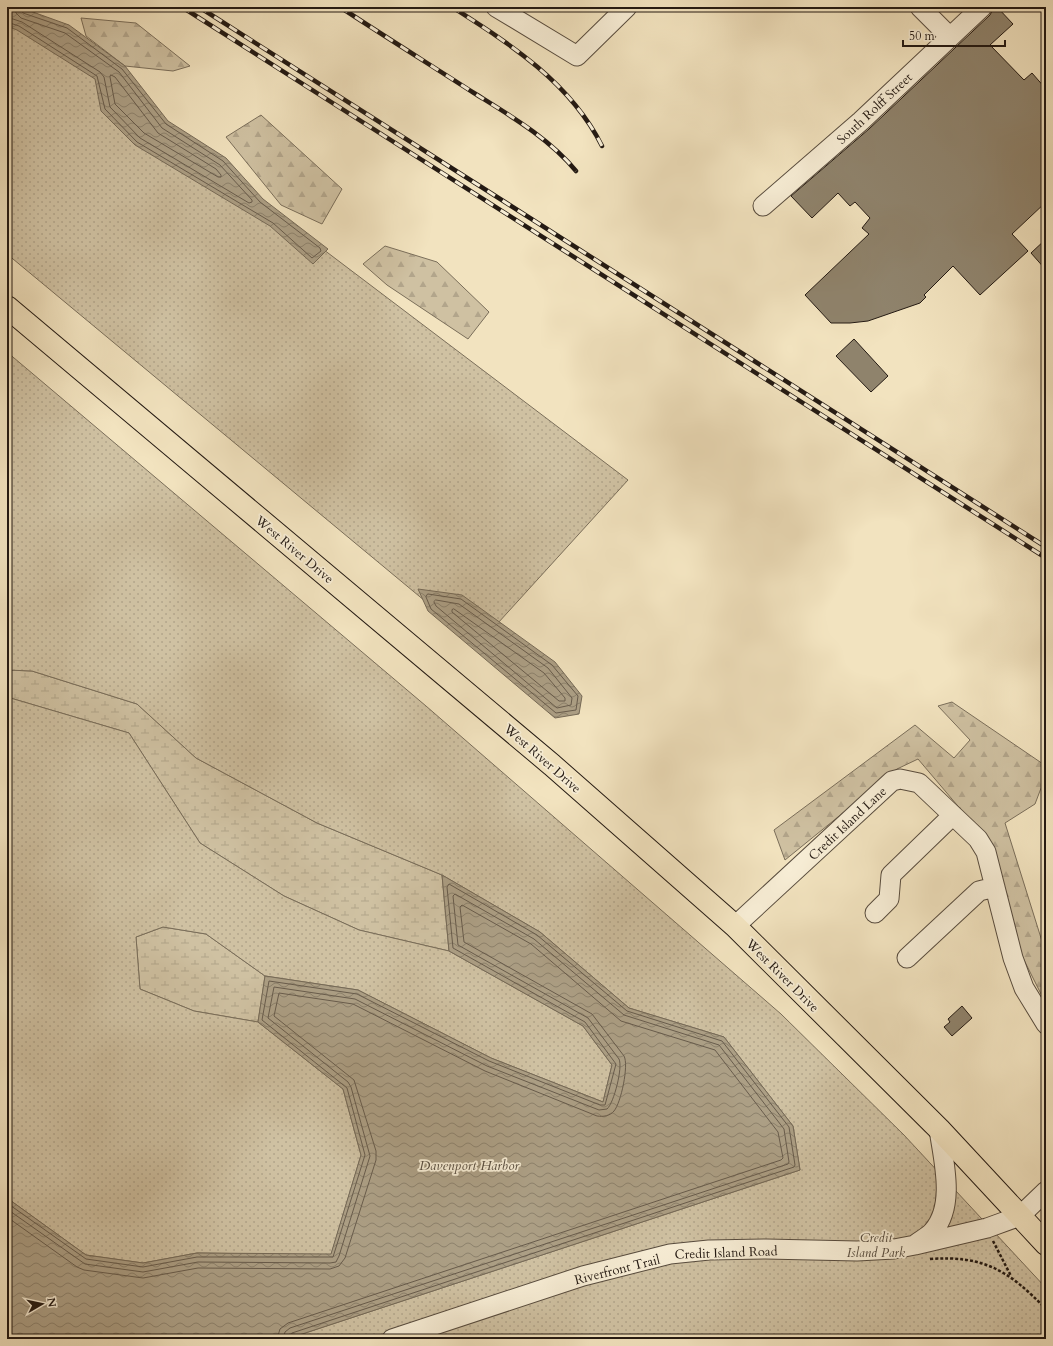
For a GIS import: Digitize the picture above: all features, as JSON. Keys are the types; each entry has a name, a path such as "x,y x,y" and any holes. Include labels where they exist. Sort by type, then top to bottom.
{"main road":[{"name":"West River Drive","path":"7,307 552,765 735,926 939,1128 1046,1244"}],"street":[{"path":"496,7 577,56 627,7"},
{"path":"920,7 950,37"},
{"name":"South Rolff Street","path":"763,206 862,121 982,7"},
{"name":"Credit Island Lane","path":"735,926 892,781 900,779 919,783 978,839 986,852 1013,958 1024,988 1046,1024"},
{"path":"875,913 889,899 891,875 953,815"},
{"path":"907,958 979,891 995,887"},
{"path":"915,1245 934,1230 944,1210 947,1189 939,1128"},
{"path":"1020,1216 1046,1191"},
{"name":"Credit Island Road","path":"392,1339 583,1276 670,1254 709,1250 766,1249 856,1251 894,1249 986,1228 1020,1216"}],"path":[{"path":"986,1228 1011,1276"},
{"path":"927,1260 948,1258 976,1262 997,1268 1011,1276 1046,1309"}],"green space":[{"path":"7,10 628,480 478,645 7,254"},
{"path":"81,18 136,23 190,66 173,71 125,66 86,36"},
{"path":"261,115 342,189 322,224 281,205 226,137"},
{"path":"385,246 437,262 489,312 468,339 387,285 363,264"},
{"name":"Credit Island Park","path":"7,352 426,706 781,1014 904,1135 1046,1288 1046,1339 287,1339 800,1170 793,1126 724,1037 629,1008 540,932 442,875 317,823 196,758 137,704 32,671 7,670"},
{"path":"7,670 32,671 137,704 196,758 317,823 442,875 449,951 359,930 284,896 200,843 129,733 7,697"},
{"path":"7,697 129,733 200,843 284,896 359,930 449,951 583,1026 612,1065 603,1102 491,1058 358,990 265,976 206,934 163,927 136,937 140,989 194,1011 258,1022 343,1089 361,1155 331,1255 197,1253 143,1263 86,1255 7,1198"},
{"path":"952,702 1046,766 1046,775 1035,804 1005,823 1046,954 1046,1004 1021,954 991,845 918,759 897,769 785,860 774,830 915,725 954,758 970,740 938,706"},
{"path":"163,927 206,934 265,976 258,1022 194,1011 140,989 136,937"}],"water":[{"path":"7,7 19,7 69,25 125,66 168,121 226,158 263,199 328,249 313,264 270,226 135,145 101,111 95,79 17,30 7,26"},
{"path":"418,589 462,595 555,662 582,696 579,714 555,718 428,611"},
{"name":"Davenport Harbor","path":"442,875 540,932 629,1008 724,1037 793,1126 800,1170 287,1339 7,1339 7,1198 86,1255 143,1263 197,1253 331,1254 361,1155 343,1089 258,1022 265,976 358,990 491,1058 603,1102 612,1065 583,1026 449,951"}],"building":[{"path":"994,7 997,7 1013,24 990,45 1024,80 1032,73 1046,89 1046,202 1012,234 1028,251 980,295 953,266 924,295 926,297 920,303 868,321 831,323 805,295 869,234 862,228 870,218 855,202 850,206 838,193 812,218 791,196 869,129 990,15"},
{"path":"1046,239 1046,270 1031,253"},
{"path":"854,339 888,376 871,392 836,356"},
{"path":"962,1006 972,1018 952,1036 944,1027 950,1022 948,1019"}],"railway":[{"path":"182,7 1046,558"},
{"path":"199,7 1046,547"},
{"path":"340,7 528,128 554,148 576,171"},
{"path":"452,7 517,50 537,66 573,102 589,123 602,146"}]}
